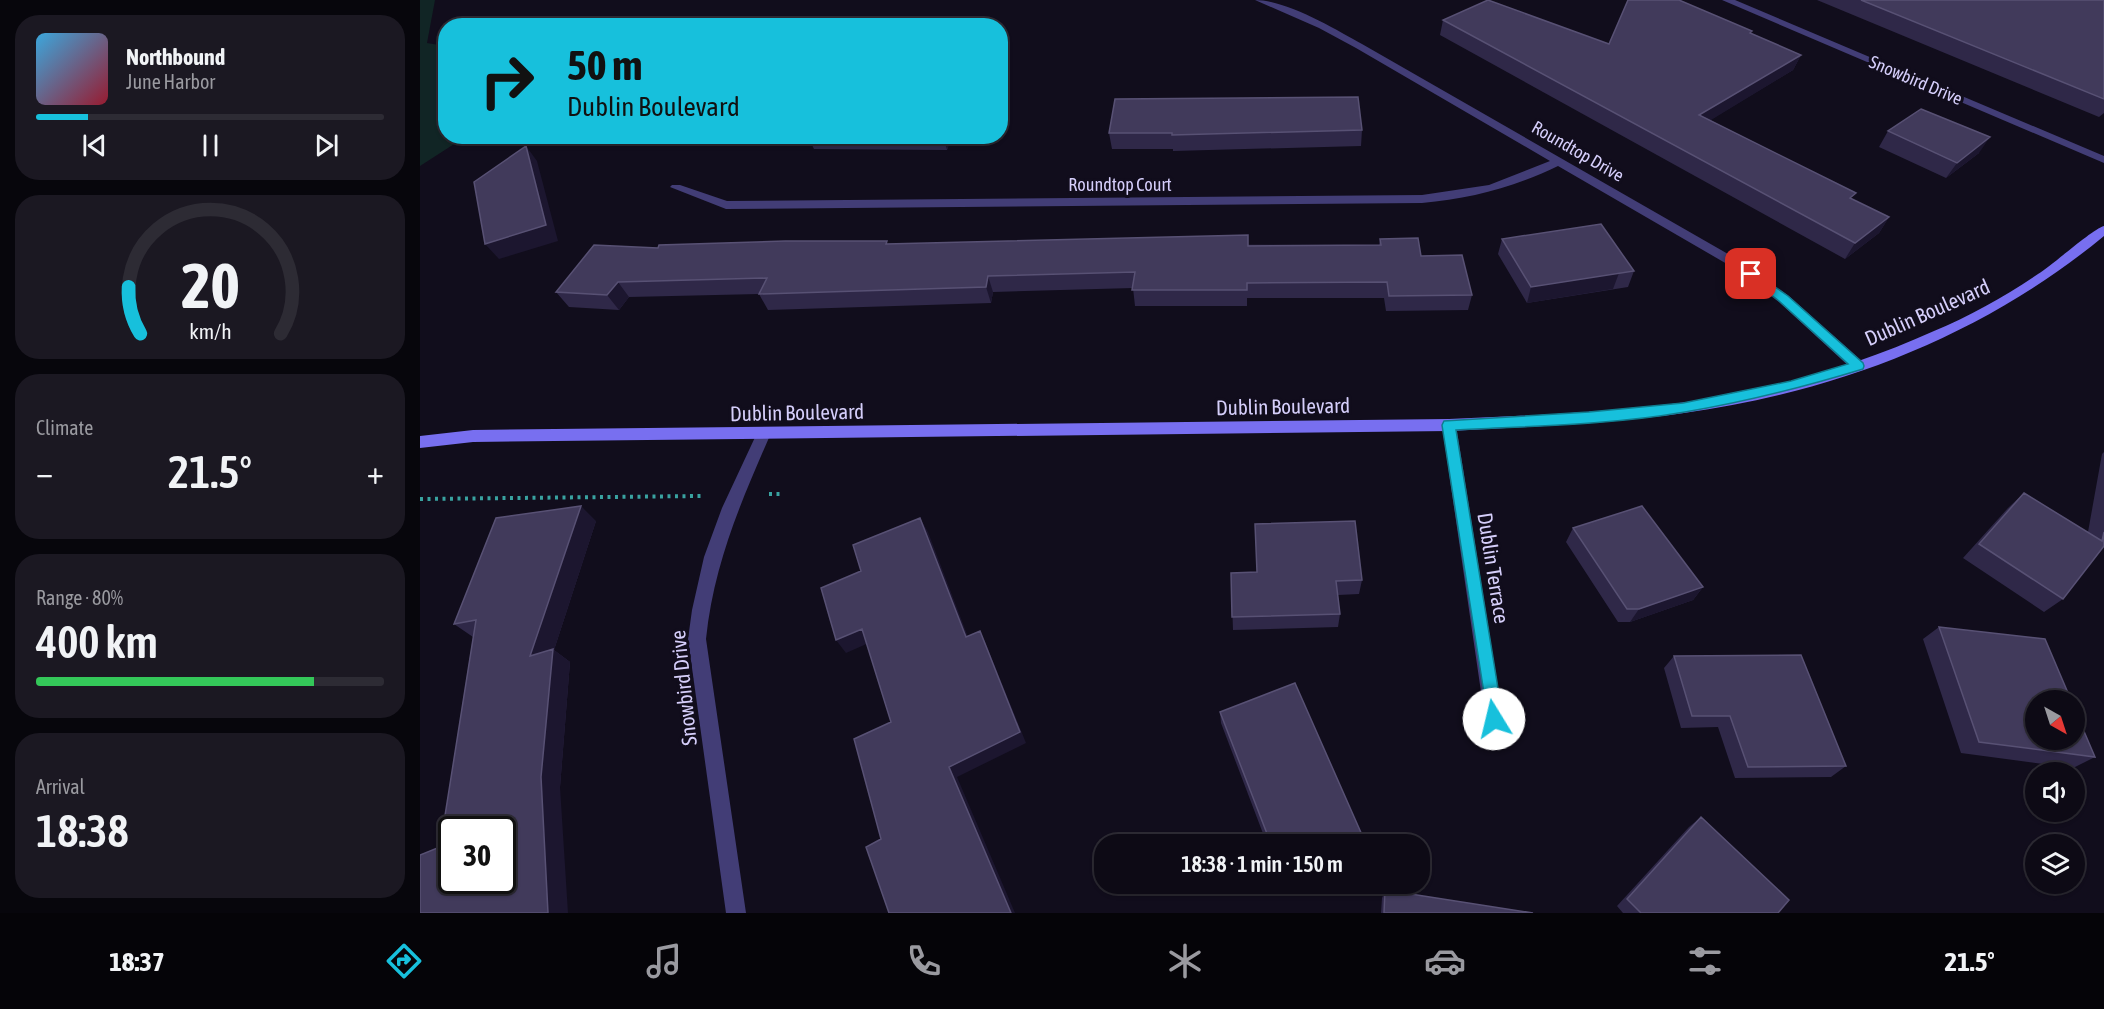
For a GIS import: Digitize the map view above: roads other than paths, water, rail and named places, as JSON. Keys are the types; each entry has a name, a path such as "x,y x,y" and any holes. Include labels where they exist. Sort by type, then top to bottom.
{"main road":[{"name":"Dublin Boulevard","path":"420,442 473,436 1449,425 1589,417 1683,408 1791,386 1858,366 1940,334 1988,310 2047,274 2104,230"}],"street":[{"name":"Roundtop Drive","path":"1260,0 1341,36 1722,256 1764,283 1858,366"},
{"name":"Snowbird Drive","path":"1727,0 2104,160"},
{"name":"Roundtop Court","path":"676,187 726,204 1422,200 1466,195 1502,187 1560,161"},
{"name":"Dublin Terrace","path":"1449,425 1494,719"},
{"name":"Snowbird Drive","path":"736,913 697,639 699,604 718,533 764,433"}]}
